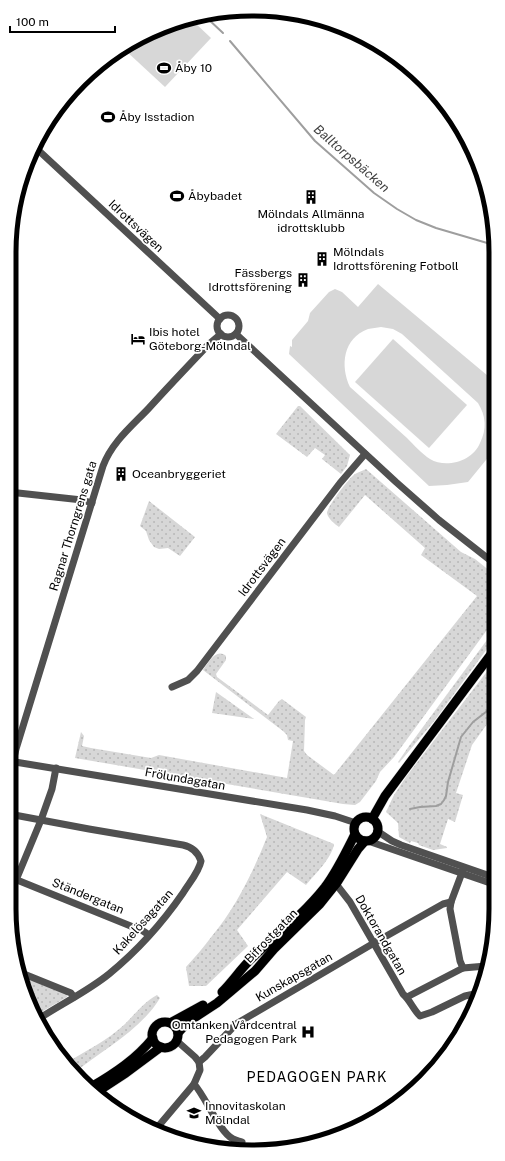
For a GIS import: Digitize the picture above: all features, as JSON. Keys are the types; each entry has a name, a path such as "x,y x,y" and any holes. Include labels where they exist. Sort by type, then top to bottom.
{"main road":[{"path":"372,819 385,796 489,657"},
{"path":"356,823 363,818 372,819 376,824 377,831"},
{"name":"Bifrostgatan","path":"96,1085 135,1058 153,1038 153,1031 157,1025 163,1022 170,1023 214,999 223,991 249,960 310,904 326,886 349,849 355,834 354,829 356,823"},
{"name":"Bifrostgatan","path":"101,1089 126,1073 156,1049 170,1046 188,1022 217,1003 255,971 274,949 320,904 336,884 358,849 366,841 374,837 377,831"},
{"path":"355,834 359,839 366,841"},
{"path":"170,1023 175,1027 177,1037"},
{"path":"153,1038 161,1047"}],"street":[{"name":"Idrottsvägen","path":"39,151 220,319"},
{"path":"226,316 234,317 239,325 236,334 226,337 221,334 217,327 220,319 226,316"},
{"name":"Ragnar Thorngrens gata","path":"16,749 106,459 116,442 208,345 221,334"},
{"path":"236,334 365,454 440,520 489,559"},
{"name":"Idrottsvägen","path":"172,687 188,680 197,672 340,483 365,454"},
{"path":"16,493 82,500 92,503"},
{"name":"Frölundagatan","path":"16,763 307,810 335,816 356,823"},
{"path":"17,880 52,789 56,768"},
{"name":"Kakelösagatan","path":"16,815 89,830 183,845 196,851 201,861 196,872 171,909 148,936 109,974 42,1017"},
{"path":"377,831 401,846 489,882"},
{"path":"366,841 489,876"},
{"path":"462,968 450,909 451,902 463,870"},
{"name":"Ständergatan","path":"17,880 143,931 148,936"},
{"name":"Doktorandgatan","path":"336,884 350,902 403,994 407,997 420,1016 465,996 473,994"},
{"name":"Kunskapsgatan","path":"199,1062 236,1024 374,943 443,904 451,902"},
{"path":"407,997 462,968 482,966"},
{"path":"26,975 71,993 74,997"},
{"path":"159,1126 194,1084 200,1070 199,1062 177,1037"},
{"path":"194,1084 201,1092 223,1128 232,1139 242,1142"}],"shaded area":[{"name":"Åby 10","path":"195,23 211,38 165,87 127,52 162,34"},
{"path":"378,284 489,377 489,456 468,482 429,486 289,354 290,346 292,347 292,340 308,321 310,313 329,292 335,289 342,292 358,307","holes":["381,327 393,329 402,334 478,403 481,408 485,423 484,433 476,449 465,459 451,463 436,462 430,459 350,387 345,370 345,362 346,354 353,339 368,329"]},
{"path":"393,339 467,405 429,448 355,382"},
{"path":"298,406 300,406 350,455 347,466 341,474 322,459 325,455 315,448 307,457 276,434"},
{"path":"366,469 461,552 475,559 489,570 489,627 394,757 380,772 376,781 360,802 355,805 343,804 75,758 81,732 84,736 82,746 151,758 159,755 287,778 293,741 288,740 287,735 283,731 203,670 213,657 222,654 226,656 226,660 216,674 217,677 268,715 282,699 306,717 304,751 307,755 334,775 477,596 421,555 425,548 365,495 339,527 330,519 327,513 328,510 348,481 355,474"},
{"path":"149,501 195,537 180,556 168,548 159,549 154,547 149,540 146,531 140,526"},
{"path":"489,637 489,646 435,720 399,763 398,762"},
{"path":"489,669 489,721 472,745 456,793 463,795 455,822 448,819 440,844 447,848 433,850 419,845 418,843 411,841 410,843 399,837 398,823 386,812 394,795 406,777"},
{"path":"216,692 254,719 212,713"},
{"path":"260,814 334,844 333,849 323,866 306,885 287,872 237,930 248,946 206,986 189,986 186,967 206,944 229,913 250,876 262,850 267,837"},
{"path":"26,976 67,993 67,997 40,1013"},
{"path":"157,995 160,998 152,1009 132,1030 79,1069 72,1060 111,1035 125,1024"}],"waterway":[{"name":"Balltorpsbäcken","path":"210,20 223,33"},
{"name":"Balltorpsbäcken","path":"230,41 315,141 374,193 416,220 436,228 488,243"},
{"path":"410,809 441,804 446,796 448,782 461,737 473,722 489,710"}],"place":[{"name":"Åby 10","path":"164,68"},
{"name":"Åby Isstadion","path":"108,117"},
{"name":"Åbybadet","path":"177,196"},
{"name":"Mölndals Allmänna idrottsklubb","path":"311,197"},
{"name":"Mölndals Idrottsförening Fotboll","path":"322,259"},
{"name":"Fässbergs Idrottsförening","path":"303,280"},
{"name":"Ibis hotel Göteborg-Mölndal","path":"138,339"},
{"name":"Oceanbryggeriet","path":"121,474"},
{"name":"Omtanken Vårdcentral Pedagogen Park","path":"308,1032"},
{"name":"Innovitaskolan Mölndal","path":"194,1113"}],"district":[{"name":"PEDAGOGEN PARK","path":"317,1077"}]}
